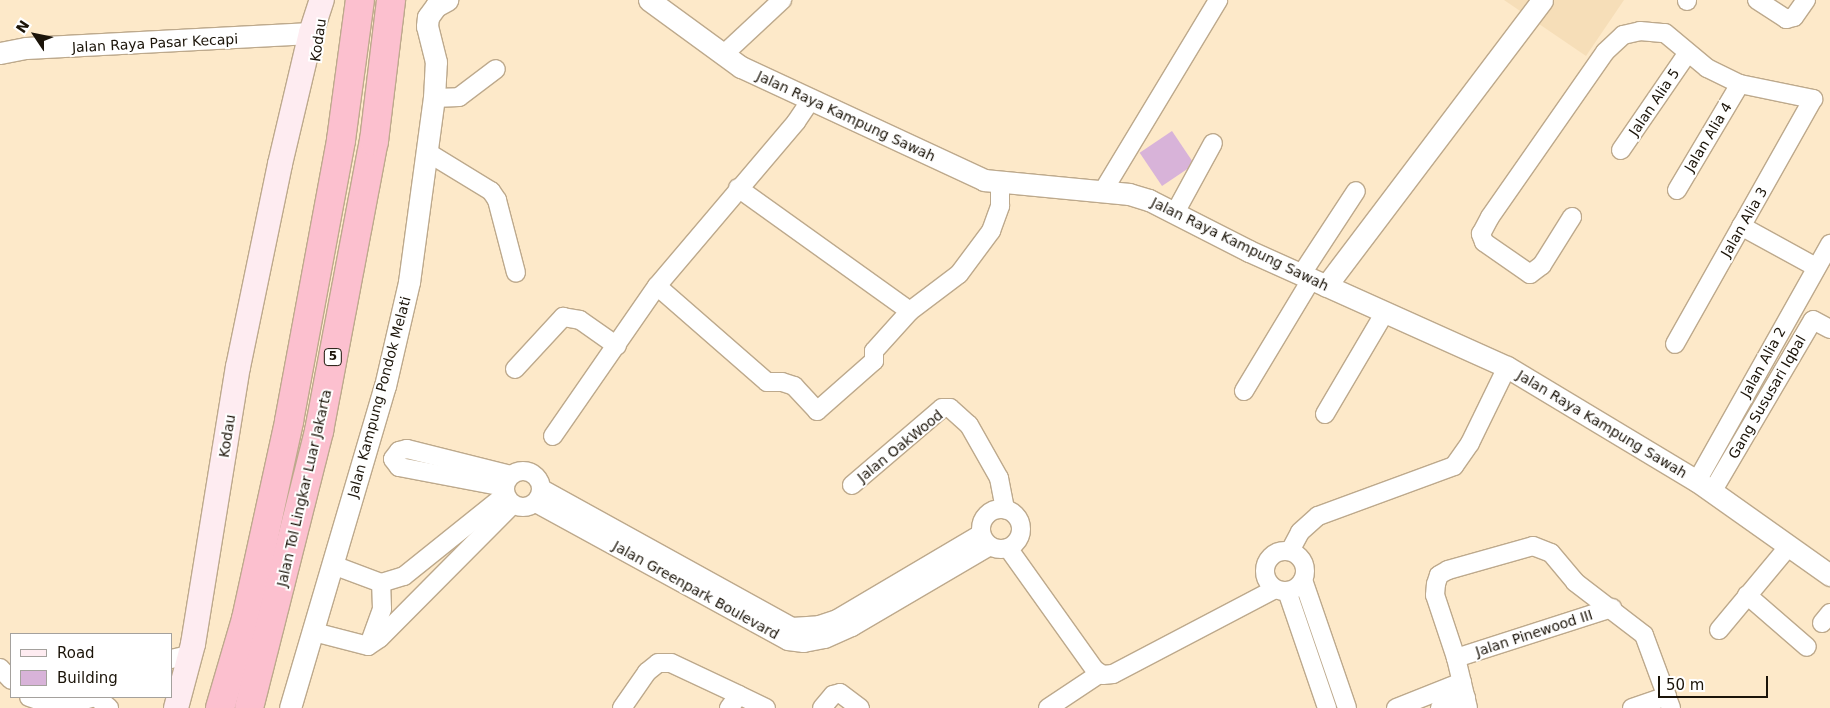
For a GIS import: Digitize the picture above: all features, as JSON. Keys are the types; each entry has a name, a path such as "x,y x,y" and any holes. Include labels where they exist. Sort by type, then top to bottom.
{"highway":[{"name":"Jalan Tol Lingkar Luar Jakarta","path":"220,708 246,619 289,422 342,140 360,0"},
{"name":"Jalan Tol Lingkar Luar Jakarta","path":"249,708 318,432 374,141 391,0"}],"main road":[{"name":"Kodau","path":"176,708 180,657 238,367 280,164 310,33 322,0"},
{"name":"Kodau","path":"280,164 297,136 304,109 321,36 322,0"}],"street":[{"name":"Jalan Kampung Pondok Melati","path":"290,708 314,632 385,386 407,291 434,98 436,62 427,26 428,17 436,6 447,0"},
{"name":"Jalan Raya Kampung Sawah","path":"649,0 723,56 810,101 984,180 1129,194 1176,211 1249,252 1507,367 1704,486 1830,575"},
{"path":"723,56 782,0"},
{"path":"1313,280 1542,0"},
{"path":"1757,0 1786,19 1794,17 1806,0"},
{"path":"1104,191 1211,3"},
{"path":"1572,217 1542,265 1530,274 1484,242 1482,234 1490,217 1615,40 1640,31 1655,31 1673,38 1687,54 1740,84"},
{"name":"Jalan Raya Pasar Kecapi","path":"0,53 26,48 310,33"},
{"name":"Jalan Alia 5","path":"1621,150 1687,54"},
{"path":"434,98 459,97 496,70"},
{"name":"Jalan Alia 3","path":"1675,344 1741,226 1808,113 1813,99 1740,84"},
{"name":"Jalan Alia 4","path":"1677,190 1740,84"},
{"path":"553,436 657,286 738,188 796,122 810,101"},
{"path":"1176,211 1214,143"},
{"path":"427,152 491,191 497,200 516,273"},
{"path":"657,286 767,382 782,382 794,386 817,411 874,361 874,351 910,310 955,277 986,240 1000,206 1000,183"},
{"path":"738,188 910,310"},
{"path":"1244,391 1313,280 1356,192"},
{"path":"1741,226 1816,267"},
{"name":"Jalan Alia 2","path":"1704,486 1816,267 1830,244"},
{"path":"1325,414 1385,312"},
{"path":"515,369 562,317 580,320 617,346"},
{"name":"Gang Sususari Iqbal","path":"1704,486 1813,320 1830,329"},
{"path":"1290,551 1300,532 1318,516 1454,466 1470,442 1507,367"},
{"name":"Jalan OakWood","path":"852,485 942,408 950,408 969,425 999,478 1005,509"},
{"path":"314,632 368,646 380,638 433,585 508,491 520,471 531,472 538,479 539,496 524,508 508,491 407,449 399,451 393,459 399,467 508,491"},
{"path":"333,565 381,583 404,576 508,491"},
{"name":"Jalan Greenpark Boulevard","path":"539,496 792,627 804,627 837,619 986,540"},
{"path":"1013,546 1022,529 1017,516 1005,509 992,511 983,520 986,540 1013,546 1087,647 1096,657 1108,663 1277,588 1297,588 1303,580"},
{"path":"1013,546 1100,674"},
{"path":"1719,630 1790,546"},
{"path":"1465,695 1456,658 1435,595 1439,575 1521,547 1542,547 1559,560 1575,582 1638,627 1649,642 1669,702 1632,708"},
{"path":"1327,708 1267,562 1277,552 1290,551 1304,562 1303,580 1347,708"},
{"path":"418,566 433,585"},
{"path":"368,646 381,615 381,583"},
{"path":"1048,708 1100,674 1113,674 1277,588"},
{"path":"1747,595 1807,647"},
{"name":"Jalan Pinewood III","path":"1456,658 1612,608"},
{"path":"622,708 647,672 658,663 671,663 734,701 766,708"},
{"path":"0,668 10,679"},
{"path":"822,708 833,695 840,693 860,708"},
{"path":"1396,708 1465,695"},
{"path":"1440,708 1465,695"},
{"path":"32,698 57,707 92,698"},
{"path":"97,698 109,708"}],"shaded area":[{"path":"1504,0 1624,0 1586,56"}],"building":[{"path":"1172,131 1194,164 1162,186 1140,153"}]}
